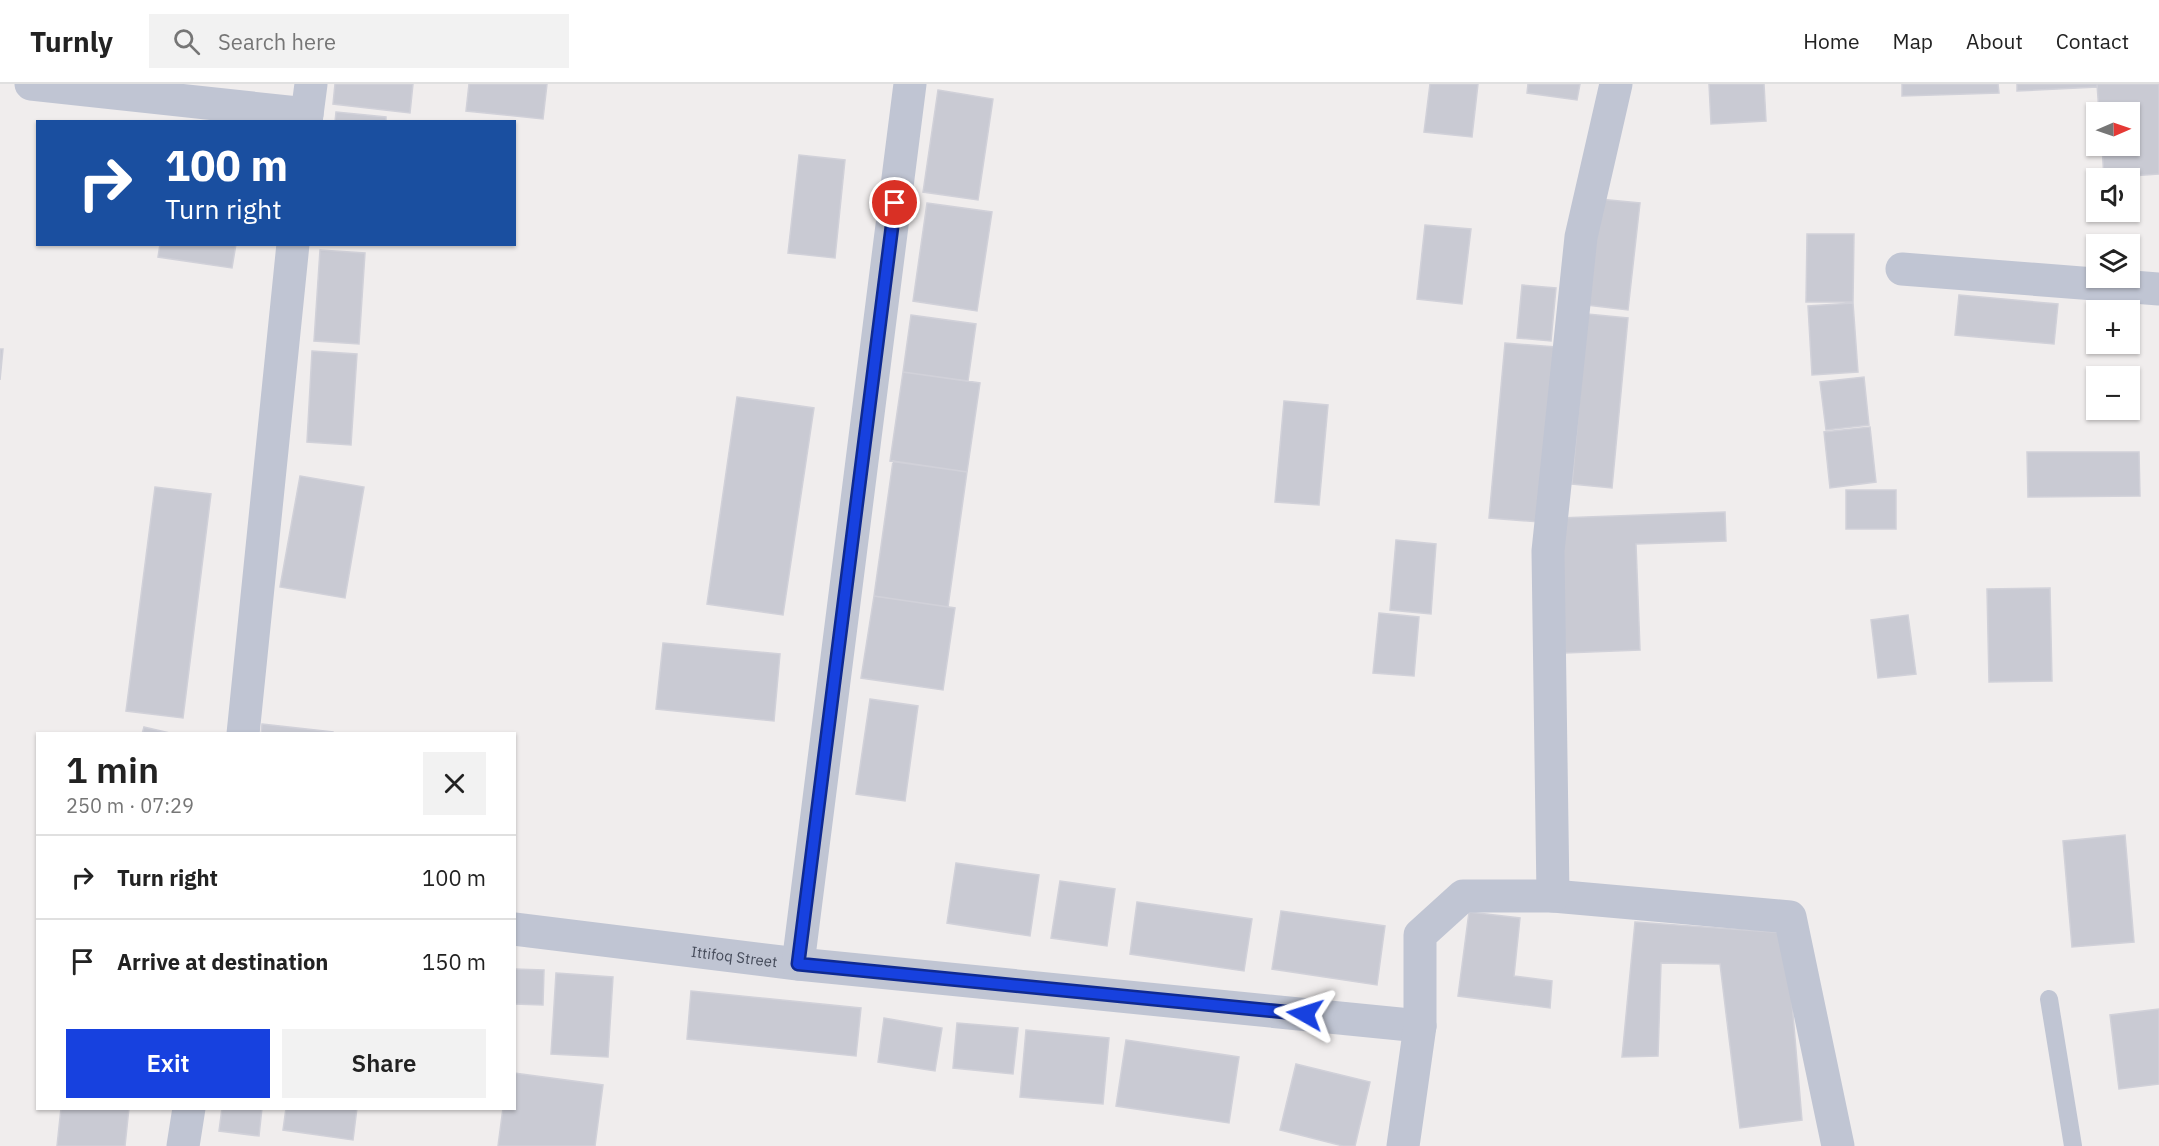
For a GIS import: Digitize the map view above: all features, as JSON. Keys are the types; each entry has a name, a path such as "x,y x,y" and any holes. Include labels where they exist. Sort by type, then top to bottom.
{"street":[{"path":"31,84 308,107"},
{"path":"798,964 910,84"},
{"path":"1553,896 1548,551 1581,237 1616,84"},
{"path":"243,732 293,246"},
{"path":"1902,269 2159,289"},
{"path":"1403,1146 1420,1026 1420,935 1463,896 1553,896 1790,917 1838,1146"},
{"name":"Ittifoq Street","path":"516,929 798,964 1420,1026"},
{"path":"183,1146 189,1110"}],"lane":[{"path":"2049,999 2073,1146"}],"building":[{"path":"335,84 413,84 410,113 333,104"},
{"path":"469,84 547,84 543,119 466,111"},
{"path":"1430,84 1478,84 1472,137 1424,132"},
{"path":"1528,84 1580,84 1577,100 1527,93"},
{"path":"1709,84 1764,84 1766,121 1711,124"},
{"path":"1902,84 1998,84 1999,93 1902,96"},
{"path":"2017,84 2097,84 2097,87 2017,91"},
{"path":"2097,84 2159,84 2159,174 2140,175 2140,168 2103,168 2103,156 2140,156 2140,102 2098,102"},
{"path":"938,90 993,99 978,200 923,192"},
{"path":"336,112 386,117 386,120 335,120"},
{"path":"799,155 845,160 835,258 788,253"},
{"path":"1599,199 1640,203 1628,310 1587,305"},
{"path":"927,203 992,212 977,311 913,301"},
{"path":"1425,225 1471,229 1462,304 1417,299"},
{"path":"1807,234 1854,234 1853,302 1806,302"},
{"path":"160,246 236,246 232,268 158,257"},
{"path":"320,250 365,253 359,344 314,341"},
{"path":"1522,285 1556,288 1551,341 1517,338"},
{"path":"1959,295 2058,304 2054,344 1955,335"},
{"path":"1853,303 1858,372 1812,375 1808,306"},
{"path":"1587,314 1628,318 1612,488 1572,484"},
{"path":"911,315 976,324 968,381 903,372"},
{"path":"1505,343 1556,347 1540,522 1489,518"},
{"path":"0,349 3,349 0,380"},
{"path":"312,351 357,354 351,445 307,442"},
{"path":"903,372 980,383 967,472 890,461"},
{"path":"1864,377 1869,425 1826,430 1820,382"},
{"path":"737,397 814,408 783,615 707,604"},
{"path":"1284,401 1328,405 1319,505 1275,502"},
{"path":"1870,427 1876,482 1830,488 1824,432"},
{"path":"2027,452 2139,452 2140,496 2028,497"},
{"path":"893,461 967,472 948,607 874,596"},
{"path":"300,476 364,487 345,598 280,587"},
{"path":"155,487 211,494 183,718 126,711"},
{"path":"1846,490 1896,490 1896,529 1846,529"},
{"path":"1725,512 1726,541 1636,544 1640,650 1565,653 1559,518"},
{"path":"1396,540 1436,544 1431,614 1390,610"},
{"path":"2050,588 2052,681 1989,682 1987,589"},
{"path":"874,596 955,608 943,690 861,678"},
{"path":"1379,613 1419,617 1414,676 1373,673"},
{"path":"1908,615 1916,674 1878,678 1871,620"},
{"path":"663,643 780,654 774,721 656,709"},
{"path":"870,699 918,706 905,801 856,794"},
{"path":"262,724 333,732 261,732"},
{"path":"144,727 165,732 143,732"},
{"path":"2125,835 2134,942 2072,947 2063,841"},
{"path":"956,863 1039,875 1030,936 947,923"},
{"path":"1060,881 1115,889 1107,946 1051,938"},
{"path":"1137,902 1252,919 1244,971 1130,954"},
{"path":"1281,911 1385,926 1377,985 1272,969"},
{"path":"1469,912 1520,918 1514,976 1552,981 1550,1008 1458,996"},
{"path":"1635,922 1786,933 1802,1120 1740,1128 1720,964 1661,963 1658,1056 1622,1057"},
{"path":"516,969 544,970 543,1005 516,1004"},
{"path":"556,973 613,977 608,1057 551,1054"},
{"path":"691,991 861,1008 856,1056 687,1039"},
{"path":"2159,1009 2159,1084 2119,1089 2110,1015"},
{"path":"884,1018 942,1028 935,1071 878,1062"},
{"path":"957,1023 1018,1028 1013,1074 953,1068"},
{"path":"1026,1030 1109,1038 1103,1104 1020,1097"},
{"path":"1126,1040 1239,1057 1229,1123 1116,1106"},
{"path":"1296,1064 1370,1082 1355,1146 1343,1146 1280,1130"},
{"path":"516,1073 603,1085 595,1146 498,1146 503,1110 516,1110"},
{"path":"61,1110 129,1110 125,1146 57,1146"},
{"path":"222,1110 262,1110 259,1136 219,1131"},
{"path":"286,1110 357,1110 353,1140 283,1130"}],"route":[{"path":"895,203 798,964 1305,1014"}]}
